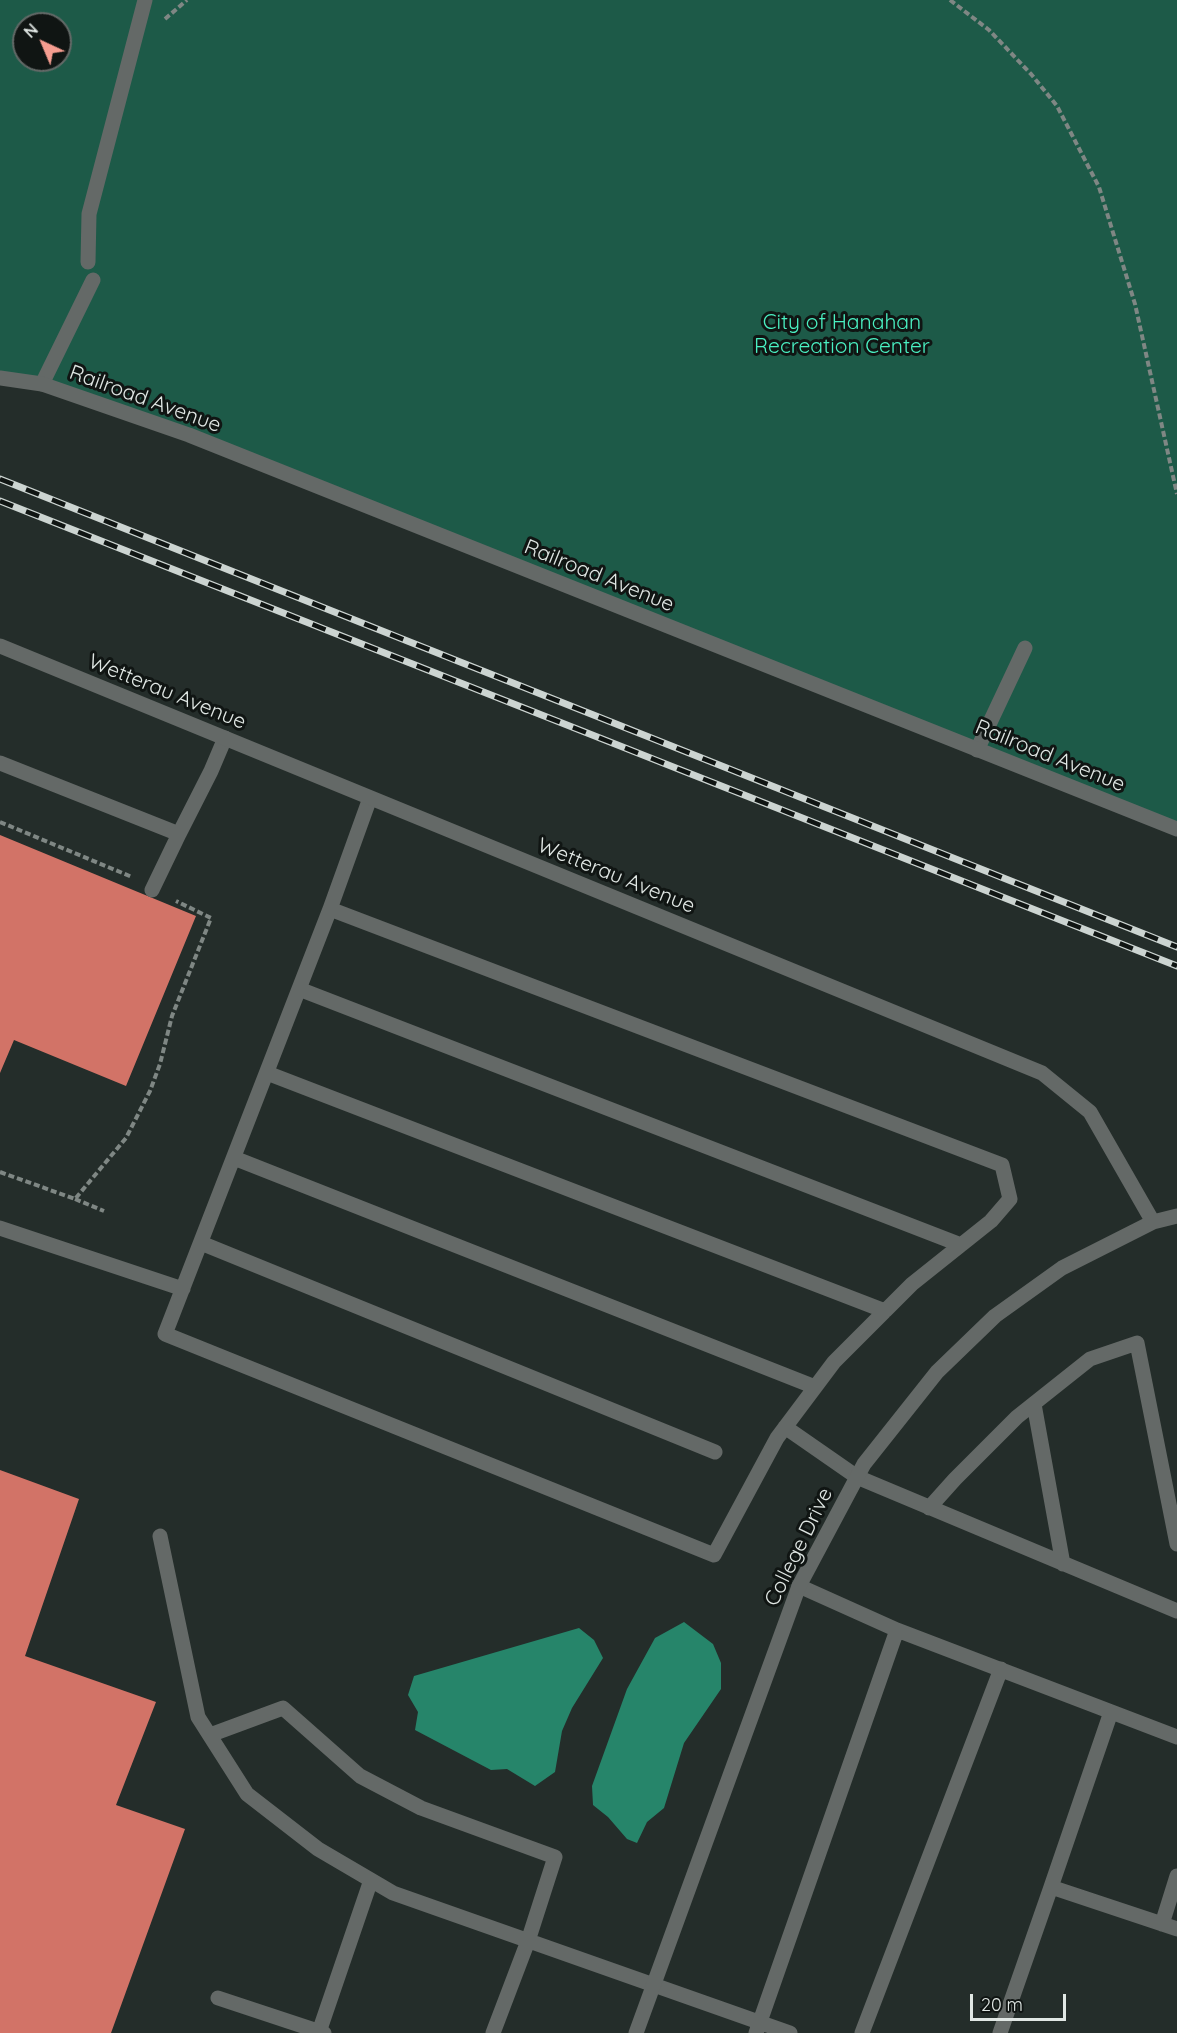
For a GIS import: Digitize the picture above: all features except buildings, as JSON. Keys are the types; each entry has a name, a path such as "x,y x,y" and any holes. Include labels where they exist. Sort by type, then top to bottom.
{"street":[{"path":"88,262 89,214 145,0"},
{"path":"42,384 93,280"},
{"name":"Railroad Avenue","path":"0,378 42,384 189,435 1177,829"},
{"name":"Wetterau Avenue","path":"0,646 1042,1073 1090,1112 1153,1222"},
{"path":"977,750 1025,648"},
{"path":"152,890 225,738"},
{"path":"0,763 179,834"},
{"path":"330,909 1002,1165 1010,1199 991,1221 912,1284 834,1362 777,1438 714,1555 165,1334 330,909 370,798"},
{"path":"299,989 961,1245"},
{"path":"267,1073 885,1311"},
{"path":"234,1158 815,1387"},
{"name":"College Drive","path":"636,2033 799,1586 864,1464 937,1372 995,1316 1062,1268 1153,1222 1177,1216"},
{"path":"0,1228 183,1289"},
{"path":"201,1243 715,1452"},
{"path":"929,1508 1017,1417 1090,1359 1137,1343 1177,1544"},
{"path":"1034,1404 1063,1564"},
{"path":"784,1427 857,1477 1177,1611"},
{"path":"160,1536 198,1717 247,1794 318,1849 393,1893 653,1985 758,2028 790,2033"},
{"path":"799,1586 897,1630 1177,1737"},
{"path":"758,2028 897,1630"},
{"path":"862,2033 1001,1669"},
{"path":"210,1735 283,1708 360,1776 421,1808 555,1857 528,1941 493,2033"},
{"path":"1000,2033 1111,1712"},
{"path":"1051,1887 1170,1927 1177,1875"},
{"path":"218,1998 321,2032 371,1880"}],"path":[{"path":"950,0 989,30 1057,106 1099,187 1135,304 1177,494"},
{"path":"0,822 139,880"},
{"path":"75,1199 126,1138 150,1091 160,1064 172,1016 211,918 176,901"},
{"path":"0,1172 104,1211"}],"green space":[{"name":"City of Hanahan Recreation Center","path":"0,0 1177,0 1177,829 189,435 0,378"}],"shaded area":[{"path":"684,1622 713,1644 721,1663 721,1689 684,1743 664,1808 647,1822 637,1843 627,1839 608,1817 593,1805 592,1786 627,1689 655,1638"},
{"path":"579,1628 594,1640 603,1658 572,1708 562,1731 555,1772 535,1786 507,1769 491,1770 415,1730 418,1712 408,1695 414,1676"}],"railway":[{"path":"0,479 1177,947"},
{"path":"0,501 1177,966"}]}
